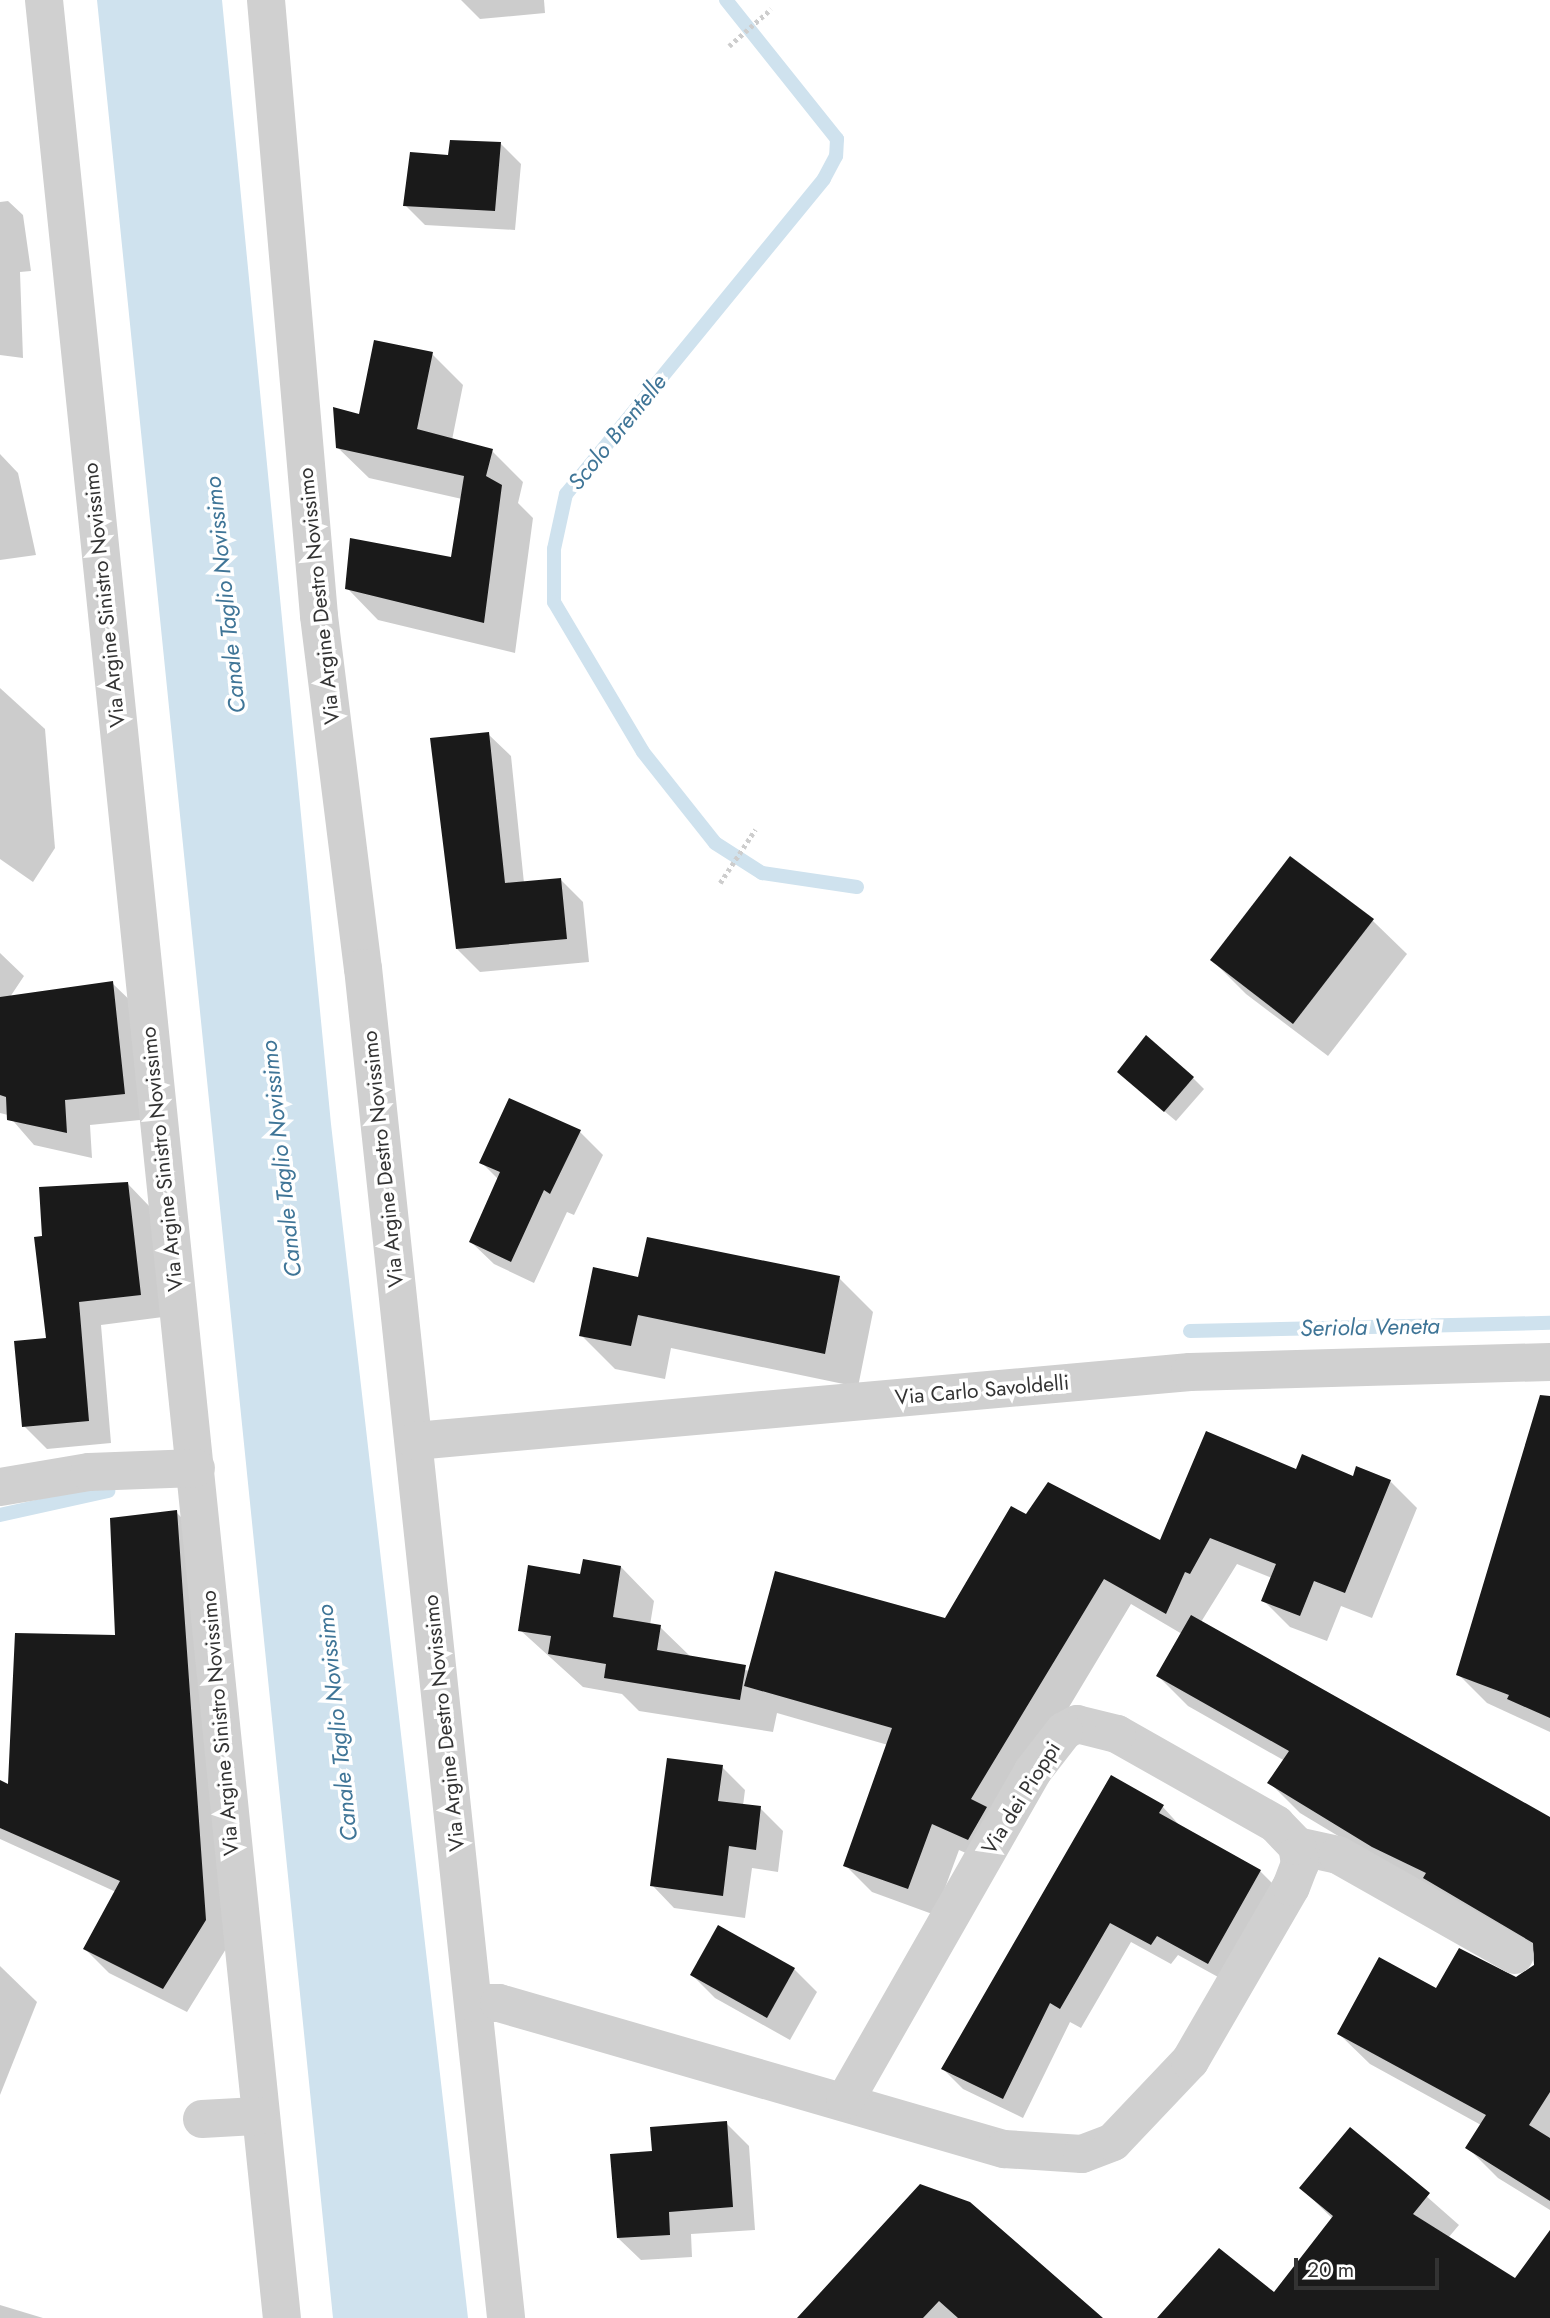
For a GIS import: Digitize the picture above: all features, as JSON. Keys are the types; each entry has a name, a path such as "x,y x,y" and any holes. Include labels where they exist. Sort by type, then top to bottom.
{"street":[{"name":"Via Argine Sinistro Novissimo","path":"44,0 196,1468 258,2116 282,2318"},
{"name":"Via Argine Destro Novissimo","path":"266,0 319,616 415,1441 506,2318"},
{"name":"Via Carlo Savoldelli","path":"415,1441 1190,1372 1550,1362"},
{"path":"0,1487 89,1472 196,1468"},
{"name":"Via dei Pioppi","path":"845,2100 1033,1771 1064,1731 1077,1724 1117,1734 1276,1824 1297,1846"},
{"path":"474,2003 499,2003 845,2100 1004,2149 1082,2154 1113,2142 1190,2061 1291,1887 1300,1864 1297,1846 1338,1855 1515,1955"},
{"path":"202,2119 258,2116"}],"path":[{"path":"729,46 771,9"},
{"path":"720,883 755,830"}],"water":[{"name":"Canale Taglio Novissimo","path":"97,0 222,0 331,1124 468,2318 333,2318"}],"building":[{"path":"450,140 501,142 495,211 403,206 410,152 448,155"},
{"path":"374,340 433,352 417,429 493,449 486,476 502,485 484,623 345,589 350,538 451,557 464,476 336,448 333,407 359,414"},
{"path":"489,732 505,883 561,878 567,939 456,949 430,738"},
{"path":"1290,856 1374,919 1293,1024 1210,960"},
{"path":"113,981 125,1094 65,1100 67,1133 7,1120 6,1097 0,1095 0,997"},
{"path":"1146,1035 1194,1077 1164,1112 1117,1072"},
{"path":"509,1098 581,1130 550,1194 544,1190 511,1262 469,1242 500,1172 479,1163"},
{"path":"128,1182 141,1295 79,1302 89,1421 22,1427 14,1341 46,1338 34,1237 42,1236 39,1187"},
{"path":"647,1237 840,1276 825,1354 638,1315 631,1346 579,1336 593,1267 638,1277"},
{"path":"1540,1395 1550,1396 1550,1718 1507,1699 1509,1695 1456,1675"},
{"path":"1206,1431 1296,1469 1302,1454 1353,1476 1356,1466 1391,1480 1345,1593 1314,1581 1300,1616 1261,1601 1276,1564 1210,1538 1190,1574 1185,1572 1166,1614 1104,1579 971,1799 987,1807 968,1840 932,1824 908,1889 843,1866 892,1728 744,1686 775,1571 945,1618 1011,1506 1026,1514 1048,1482 1160,1540"},
{"path":"177,1510 206,1920 163,1989 83,1949 120,1881 0,1828 0,1780 8,1784 15,1633 115,1635 110,1518"},
{"path":"583,1559 621,1566 613,1617 661,1625 657,1650 746,1665 740,1700 604,1678 606,1664 548,1654 551,1636 518,1631 528,1565 580,1574"},
{"path":"1191,1615 1550,1817 1550,2092 1529,2125 1550,2138 1550,2201 1465,2148 1486,2115 1337,2034 1379,1957 1436,1988 1459,1948 1516,1977 1534,1965 1533,1943 1423,1878 1426,1873 1372,1847 1267,1783 1289,1751 1156,1676"},
{"path":"667,1758 723,1765 718,1801 761,1806 756,1850 729,1846 723,1896 650,1886"},
{"path":"1111,1775 1164,1805 1159,1813 1261,1870 1208,1964 1157,1936 1151,1945 1110,1923 1060,2009 1050,2003 1003,2099 941,2069"},
{"path":"718,1925 795,1968 767,2018 690,1975"},
{"path":"727,2121 733,2207 669,2212 670,2235 617,2238 610,2154 652,2151 650,2127"},
{"path":"1350,2127 1430,2193 1413,2214 1515,2278 1550,2230 1550,2318 1157,2318 1219,2248 1274,2292 1333,2216 1299,2188"},
{"path":"920,2184 970,2202 1103,2318 958,2318 939,2301 923,2318 797,2318"}],"waterway":[{"name":"Scolo Brentelle","path":"726,0 837,139 836,156 824,179 566,494 554,549 554,602 643,752 715,843 762,873 857,887"},
{"name":"Seriola Veneta","path":"1190,1331 1550,1323"},
{"name":"Seriola Veneta","path":"0,1515 108,1491"}]}
